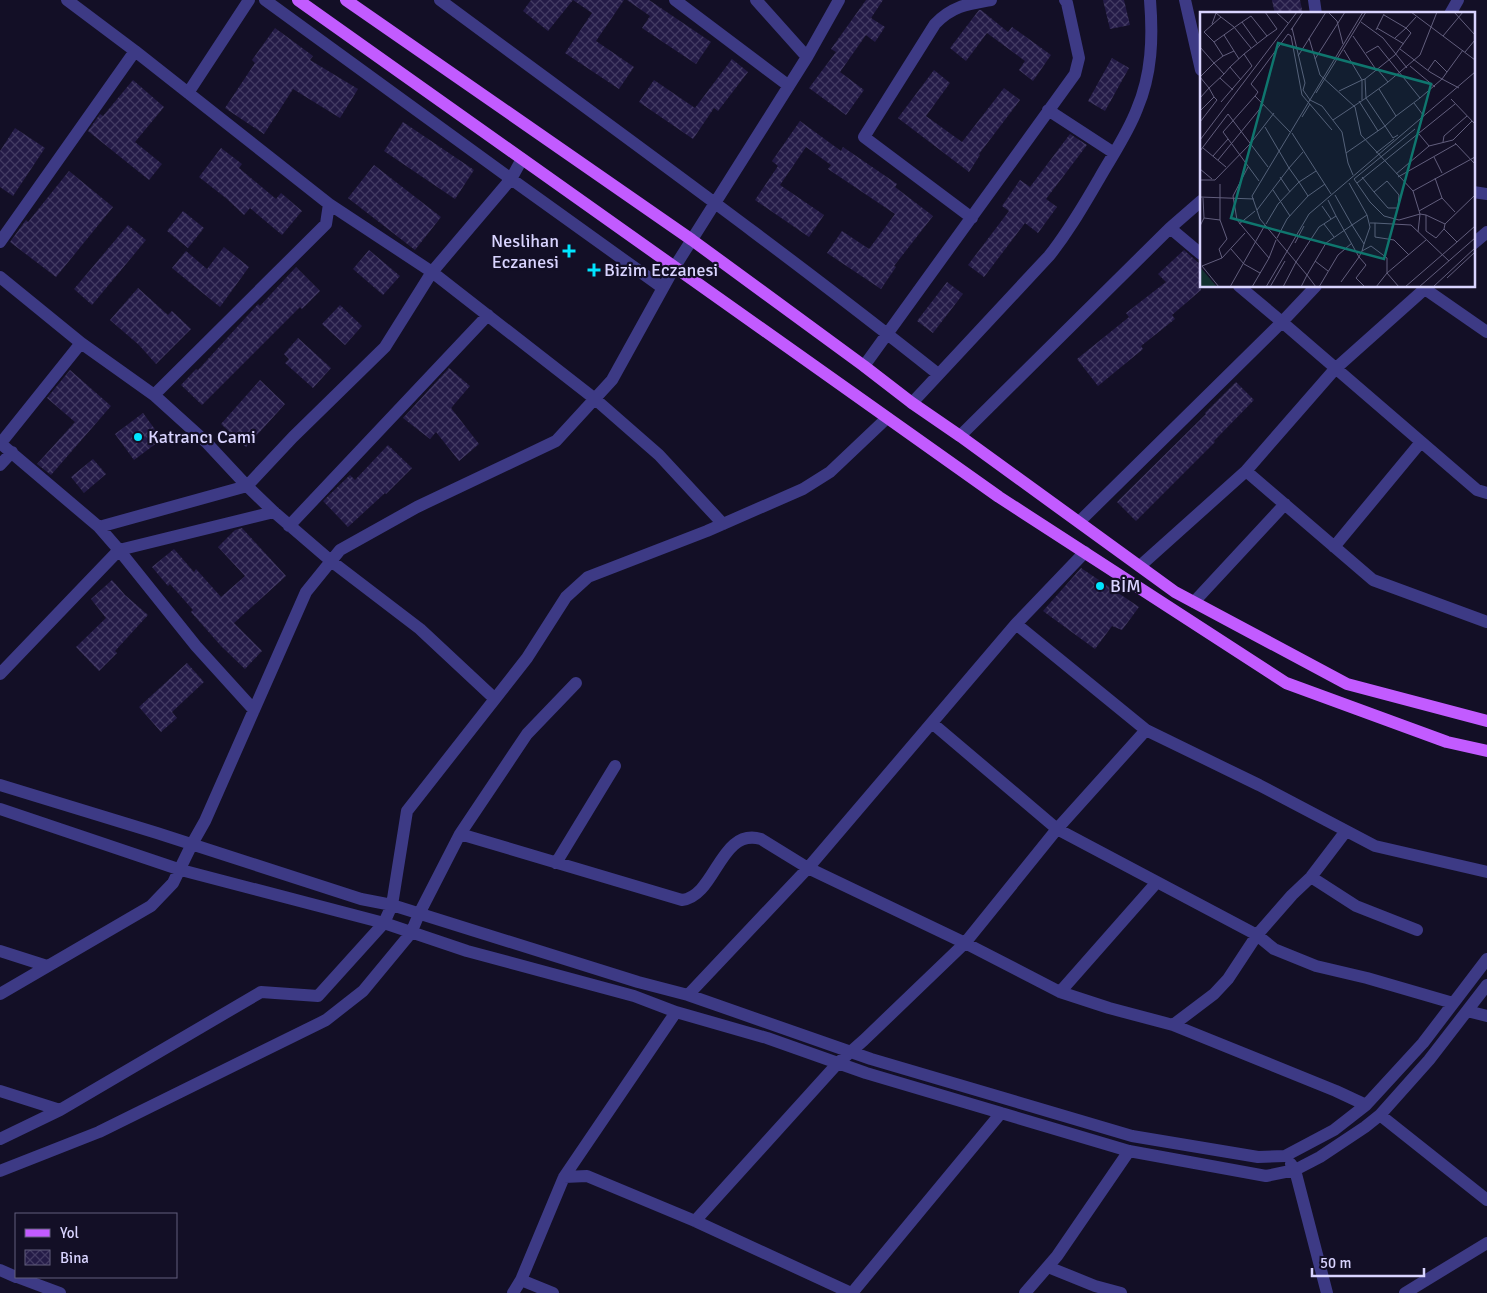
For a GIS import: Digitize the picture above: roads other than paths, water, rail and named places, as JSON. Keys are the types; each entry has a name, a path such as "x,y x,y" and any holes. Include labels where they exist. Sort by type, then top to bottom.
{"main road":[{"path":"298,0 674,268 999,496 1286,683 1447,742 1487,751"},
{"path":"346,0 692,240 912,403 1175,592 1347,684 1487,721"}],"street":[{"path":"67,0 329,204 432,272 596,398 659,455 723,524"},
{"path":"188,93 249,0"},
{"path":"265,0 663,288"},
{"path":"440,0 715,203 938,374"},
{"path":"674,0 789,86"},
{"path":"756,0 807,57"},
{"path":"0,994 151,906 173,883 205,821 306,592 340,550 417,507 556,441 612,380 674,268 807,57 839,0"},
{"path":"972,218 864,137 935,24 945,14 955,8 991,0"},
{"path":"864,366 1048,110 1071,81 1078,67 1079,58 1065,0"},
{"path":"912,403 1050,256 1062,240 1114,153 1137,110 1145,86 1151,57 1152,26 1150,0"},
{"path":"1186,0 1200,65"},
{"path":"1451,12 1458,0"},
{"path":"0,242 134,51"},
{"path":"1048,110 1114,153"},
{"path":"99,527 247,486 293,437 385,347 432,272 510,179 522,159"},
{"path":"1474,192 1487,194"},
{"path":"960,436 1170,228 1200,202"},
{"path":"154,395 326,224 329,204"},
{"path":"1170,228 1200,253"},
{"path":"1474,243 1487,232"},
{"path":"0,277 81,343 154,395 206,442 247,486 289,526 331,561 420,629 495,699"},
{"path":"1241,288 1477,490 1487,493"},
{"path":"1079,522 1314,288"},
{"path":"1140,566 1246,470 1335,369 1426,288 1487,332"},
{"path":"289,526 488,316"},
{"path":"81,343 0,443 99,527 196,646 254,710"},
{"path":"0,1139 60,1110 261,992 318,996 384,923 392,905 407,811 527,658 566,597 588,577 723,524 803,489 830,472 887,418"},
{"path":"1334,547 1421,442"},
{"path":"0,465 12,452"},
{"path":"1246,470 1373,580 1487,622"},
{"path":"1194,602 1285,504"},
{"path":"0,674 119,550 274,512"},
{"path":"688,995 808,868 1016,624 1085,552"},
{"path":"1016,624 1146,730 1259,785 1375,846 1487,872"},
{"path":"0,1171 99,1132 326,1020 363,991 412,933 419,914 460,834 527,734 576,683"},
{"path":"932,723 1057,829 1257,935 1274,949 1316,966 1367,978 1453,1004"},
{"path":"694,1221 838,1063 964,943 1057,829 1146,730"},
{"path":"556,863 615,766"},
{"path":"0,785 192,844 361,899 392,905 638,982 688,995 851,1052 1132,1136 1258,1157 1285,1156 1334,1130 1366,1106 1423,1043 1487,959"},
{"path":"0,809 181,870 384,923 467,952 634,996 676,1012 767,1038 866,1073 1001,1113 1129,1150 1266,1176 1295,1170 1320,1157 1366,1127 1380,1115 1429,1060 1487,985"},
{"path":"1173,1025 1214,994 1228,978 1257,935 1292,895 1311,877 1346,831"},
{"path":"460,834 682,900 696,895 735,843 747,837 761,839 808,868 964,943 1060,992 1109,1008 1173,1025 1336,1090 1366,1106"},
{"path":"1311,877 1356,906 1417,930"},
{"path":"1060,992 1157,882"},
{"path":"0,951 47,966"},
{"path":"513,1293 521,1280 564,1177 676,1012"},
{"path":"1467,1012 1487,1016"},
{"path":"0,1090 60,1110"},
{"path":"564,1177 587,1176 694,1221 852,1293 1001,1113"},
{"path":"1380,1115 1487,1200"},
{"path":"1025,1293 1048,1267 1129,1150"},
{"path":"1285,1156 1295,1170 1327,1293"},
{"path":"1406,1293 1487,1243"},
{"path":"1048,1267 1094,1286 1122,1293"},
{"path":"0,1270 15,1277"},
{"path":"19,1278 60,1293"},
{"path":"521,1280 553,1293"}],"place":[{"name":"Neslihan Eczanesi","path":"569,251"},
{"name":"Bizim Eczanesi","path":"594,270"},
{"name":"Katrancı Cami","path":"138,437"},
{"name":"BİM","path":"1100,586"}]}
